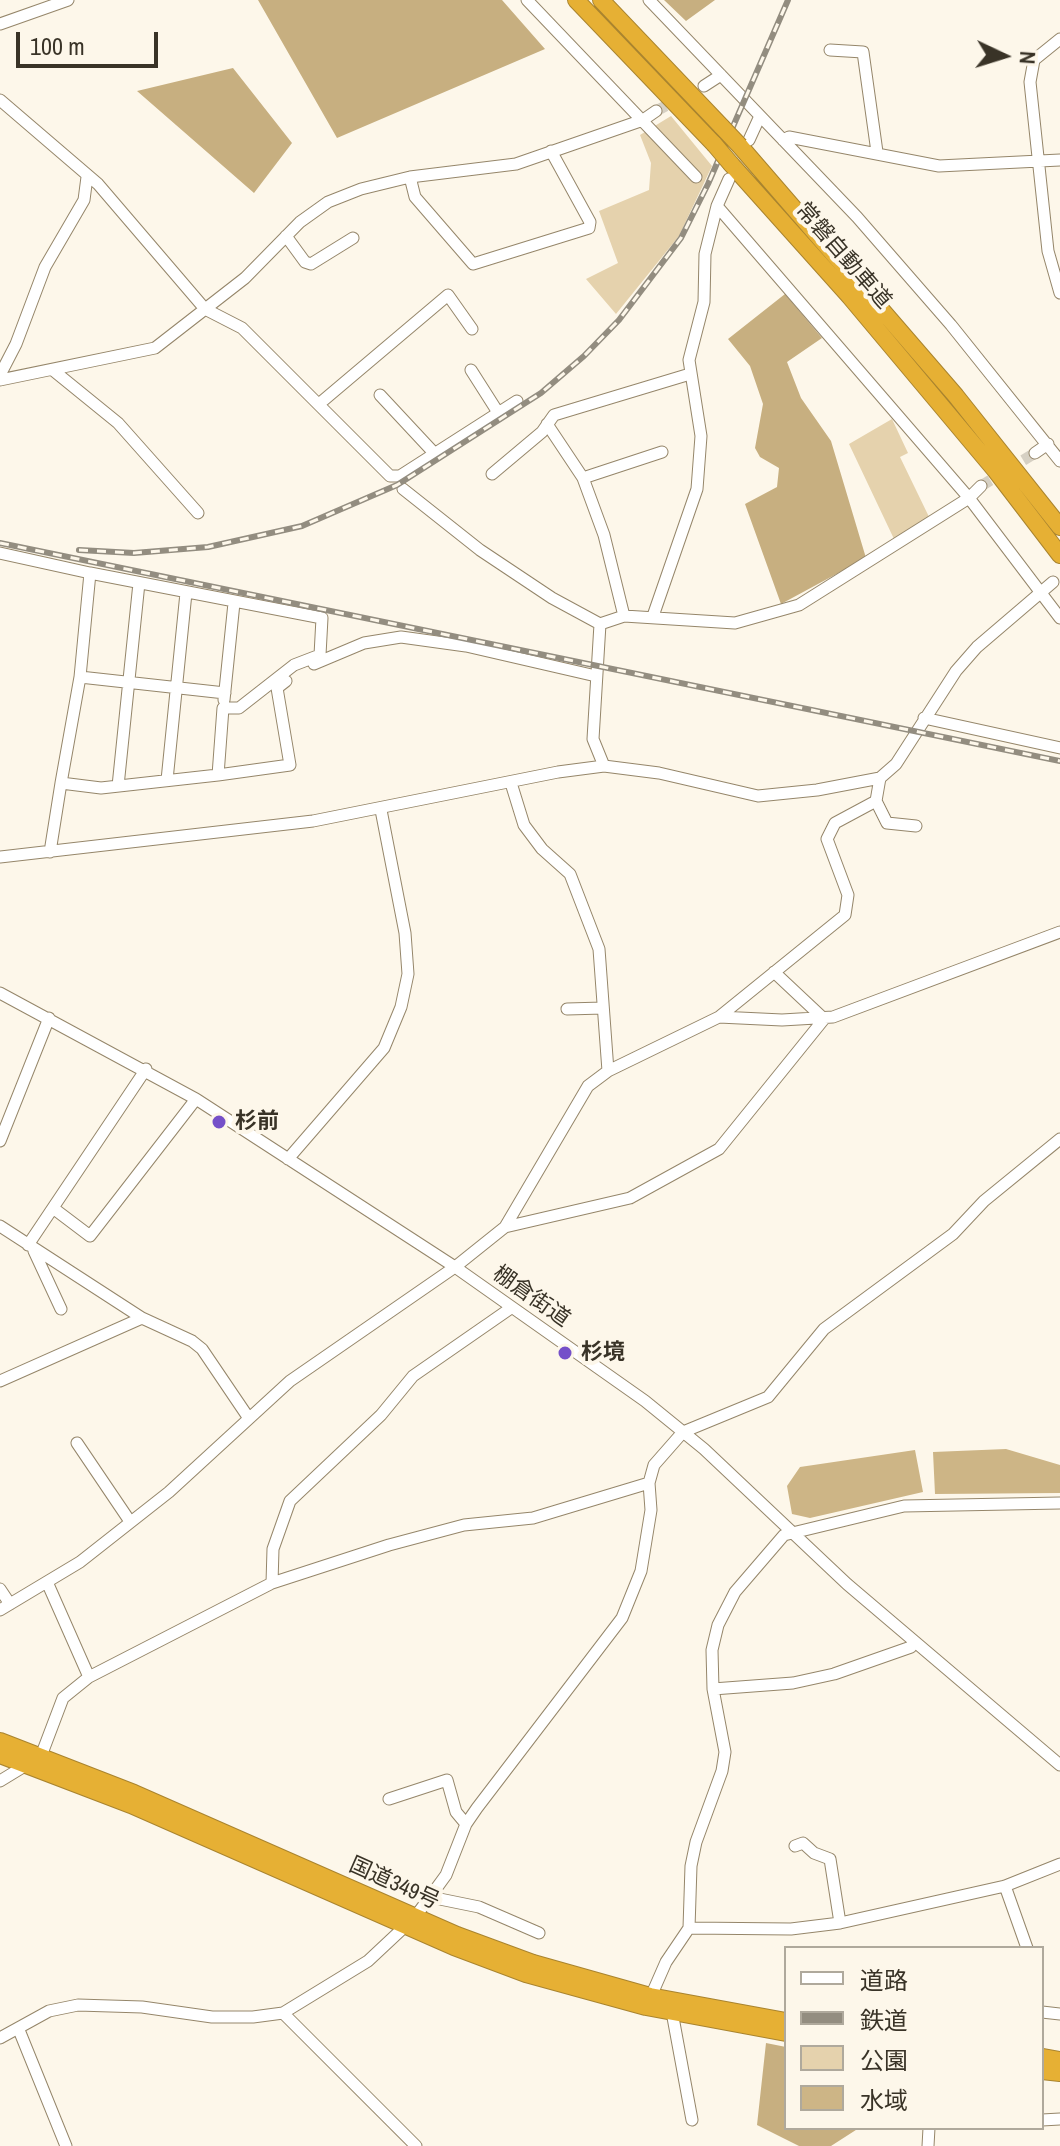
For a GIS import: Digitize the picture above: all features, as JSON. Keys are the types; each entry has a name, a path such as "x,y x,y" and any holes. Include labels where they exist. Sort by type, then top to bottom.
{"highway":[{"name":"常磐自動車道","path":"576,0 714,144 730,172 850,297 995,470 1060,555"},
{"name":"常磐自動車道","path":"601,0 722,127 744,143 926,359 1060,527"},
{"name":"国道349号","path":"0,1741 34,1760 410,1921 648,2001 672,2012 784,2033"},
{"name":"国道349号","path":"0,1755 34,1760"},
{"name":"国道349号","path":"648,2001 784,2021"}],"street":[{"path":"0,24 68,0"},
{"path":"527,0 696,177"},
{"path":"649,0 783,140 941,313 1060,461"},
{"path":"1060,39 1034,60 1030,82 1048,251 1060,293"},
{"path":"830,50 863,52 877,152"},
{"path":"704,86 721,75"},
{"path":"0,100 98,184 205,309 242,328 390,476 400,476 517,401"},
{"path":"0,378 54,371 155,348 245,278 286,236 328,202 361,189 410,177 497,168 643,120 656,111"},
{"path":"744,143 760,116"},
{"path":"783,140 789,137 939,166 1060,160"},
{"path":"410,177 415,197 473,264 589,228 590,222 551,151"},
{"path":"653,616 697,489 701,436 689,360 704,302 705,254 717,206 730,172"},
{"path":"0,378 45,267 84,200 87,177"},
{"path":"717,206 969,498 1060,618"},
{"path":"286,236 305,262 311,264 353,238"},
{"path":"319,404 448,295 472,329"},
{"path":"0,344 16,344"},
{"path":"471,370 499,414"},
{"path":"54,371 118,423 169,475 198,513"},
{"path":"492,474 554,415 690,374"},
{"path":"380,395 435,454"},
{"path":"547,424 583,478 604,535 624,616"},
{"path":"1035,453 1048,444"},
{"path":"583,478 662,452"},
{"path":"403,489 480,550 552,598 600,624 624,616 735,623 799,605 969,498 981,486"},
{"path":"0,553 234,603 322,618 320,655 294,665 239,708 223,708"},
{"path":"50,852 80,677 90,573"},
{"path":"0,857 208,835 381,810 604,766 659,773 758,796 817,790 880,778 896,764 924,718 977,647 1053,582"},
{"path":"118,786 139,583"},
{"path":"167,780 186,593"},
{"path":"218,775 234,603"},
{"path":"600,624 593,739 604,766"},
{"path":"61,783 85,787 118,786 290,765 277,688 296,672 364,643 401,637 466,646 596,676"},
{"path":"80,677 225,693"},
{"path":"924,718 1060,748"},
{"path":"880,778 876,801 887,823 916,826"},
{"path":"511,783 524,825 542,849 570,874 580,893 599,949 608,1071"},
{"path":"0,1589 5,1607 80,1562 129,1520 169,1492 290,1381 455,1267 505,1227 588,1086 608,1071 719,1017 845,915 848,895 827,839 835,823 876,801"},
{"path":"288,1159 384,1048 401,1007 408,974 405,933 381,810"},
{"path":"719,1017 824,1019 1060,932"},
{"path":"774,972 824,1019"},
{"name":"棚倉街道","path":"0,993 146,1069 196,1099 455,1267 683,1432 914,1642 1060,1765"},
{"path":"567,1009 603,1008"},
{"path":"0,1141 49,1018"},
{"path":"505,1227 630,1198 719,1149 824,1019"},
{"path":"31,1248 53,1208 146,1069"},
{"path":"53,1208 90,1236 196,1099"},
{"path":"0,2038 49,2011 78,2005 142,2007 212,2017 283,2013 347,1977 410,1921 430,1897 446,1875 466,1824 622,1618 632,1600 641,1571 651,1510 649,1483 654,1465 683,1432 768,1397 824,1329 953,1234 984,1201 1060,1139"},
{"path":"0,1226 142,1318 202,1349 248,1417"},
{"path":"31,1248 61,1309"},
{"path":"272,1583 273,1549 290,1501 381,1415 413,1376 511,1308"},
{"path":"0,1381 142,1318"},
{"path":"77,1443 129,1520"},
{"path":"0,1781 34,1760 63,1698 89,1677 272,1583 389,1545 464,1525 533,1518 649,1483"},
{"path":"648,2001 666,1962 689,1928 696,1842 722,1771 725,1752 713,1689 712,1650 725,1608 784,1535 904,1506 1060,1503"},
{"path":"47,1582 89,1677"},
{"path":"713,1689 793,1683 834,1674 911,1647 914,1642"},
{"path":"389,1799 447,1780 456,1812 466,1824"},
{"path":"795,1846 803,1843 814,1853 830,1859 840,1923"},
{"path":"689,1928 791,1929 840,1923 1005,1886 1060,1864"},
{"path":"1005,1886 1026,1946"},
{"path":"430,1897 479,1907 539,1933"},
{"path":"672,2012 692,2120"},
{"path":"283,2013 416,2146"},
{"path":"19,2030 66,2146"}],"green space":[{"path":"671,116 712,166 679,236 616,314 586,279 618,263 599,211 649,190 651,163 640,135"},
{"path":"892,419 908,453 900,457 931,521 894,539 849,444"}],"shaded area":[{"path":"258,0 502,0 545,49 337,138"},
{"path":"664,0 715,0 686,21"},
{"path":"233,68 292,143 254,193 137,91"},
{"path":"785,294 822,338 787,362 801,398 831,441 866,558 781,604 745,504 777,487 779,468 760,457 755,448 763,404 750,366 728,339"},
{"path":"766,2043 784,2047 784,2130 856,2130 831,2146 799,2146 757,2125"}],"water":[{"path":"1006,1449 1060,1465 1060,1493 935,1494 933,1452"},
{"path":"915,1450 923,1492 810,1518 792,1514 787,1486 800,1467"}],"tunnel":[{"path":"656,111 704,86"},
{"path":"981,486 1035,453"}],"railway":[{"path":"79,550 134,553 208,547 302,526 397,485 541,393 619,320 681,238 708,184 788,0"},
{"path":"0,543 1060,761"}],"place":[{"name":"杉前","path":"219,1122"},
{"name":"杉境","path":"565,1353"}]}
